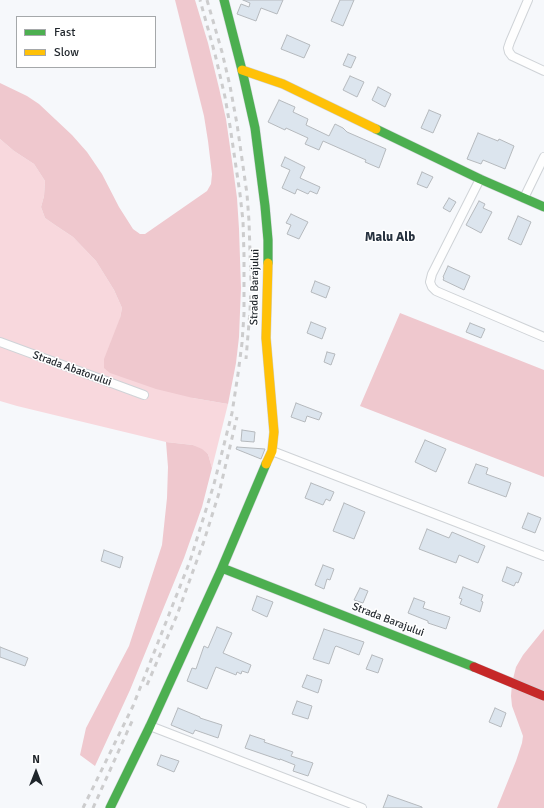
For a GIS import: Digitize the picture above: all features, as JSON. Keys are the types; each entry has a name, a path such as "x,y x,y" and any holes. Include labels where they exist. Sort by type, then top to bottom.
{"street":[{"name":"Strada Barajului","path":"110,808 150,726 222,568 264,473 272,451 274,432 266,338 268,240 265,206 255,128 224,0"},
{"path":"528,0 508,48 512,56 544,71"},
{"path":"242,70 283,84 480,179 544,206"},
{"path":"524,198 544,157"},
{"path":"480,179 432,274 430,282 432,287 436,291 544,337"},
{"name":"Strada Abatorului","path":"0,342 144,395"},
{"path":"272,451 544,556"},
{"name":"Strada Barajului","path":"222,568 544,696"},
{"path":"150,726 362,808"}],"shaded area":[{"path":"175,0 195,0 208,43 226,119 237,198 241,288 239,337 236,363 228,404 193,398 156,389 110,373 104,368 104,359 120,318 122,308 114,290 96,261 73,237 45,218 41,207 44,196 45,181 34,164 14,151 0,139 0,83 27,96 39,104 72,135 87,152 102,174 119,207 133,229 140,234 145,234 207,191 211,184 212,174 204,116"},
{"path":"0,139 14,151 34,164 45,181 44,196 41,207 45,218 73,237 96,261 114,290 122,308 120,318 193,398 228,404 212,468 208,454 193,445 166,442 0,401"},
{"path":"400,313 544,370 544,477 360,406"},
{"path":"166,442 193,445 202,449 208,454 212,468 202,507 184,558 130,690 95,766 80,755 86,728 129,646 162,545 167,498 168,467"},
{"path":"544,629 544,808 497,808 516,761 523,736 512,706 512,683 516,667 523,655"}],"building":[{"path":"243,0 283,0 277,14 261,8 256,21 237,14 241,4 249,7 250,3"},
{"path":"340,0 354,0 343,26 331,21"},
{"path":"287,35 310,45 304,58 281,49"},
{"path":"348,54 356,57 351,68 343,65"},
{"path":"350,76 364,82 357,97 343,90"},
{"path":"378,87 391,94 385,107 372,100"},
{"path":"279,100 295,107 293,112 308,119 306,125 329,136 335,124 347,132 386,149 379,168 365,162 366,160 323,141 319,150 305,144 308,138 268,122"},
{"path":"429,110 441,115 433,133 421,128"},
{"path":"478,133 498,141 499,139 514,146 505,169 483,160 481,164 467,159"},
{"path":"285,157 305,167 300,178 320,187 317,194 310,191 308,194 297,189 295,194 282,188 290,170 281,166"},
{"path":"422,172 433,177 427,188 417,184"},
{"path":"449,198 456,202 450,212 443,208"},
{"path":"479,201 485,204 483,208 492,212 481,233 466,225"},
{"path":"291,214 308,222 299,239 287,234 291,225 286,223"},
{"path":"518,216 531,222 521,245 508,239"},
{"path":"448,266 470,276 464,290 443,280"},
{"path":"315,281 330,287 326,298 311,292"},
{"path":"311,322 326,328 322,339 307,333"},
{"path":"470,323 485,329 481,338 466,332"},
{"path":"327,352 335,354 331,365 324,362"},
{"path":"296,403 322,413 319,420 307,416 305,422 291,417"},
{"path":"242,430 255,432 254,442 241,441"},
{"path":"425,440 446,449 436,472 415,462"},
{"path":"237,447 265,449 261,459 236,449"},
{"path":"476,464 488,468 486,474 511,483 506,497 468,483"},
{"path":"311,483 334,492 330,501 326,499 323,505 305,498"},
{"path":"344,503 365,512 354,539 333,531"},
{"path":"528,513 541,518 535,533 522,528"},
{"path":"427,529 449,538 452,532 485,546 478,563 459,555 456,563 419,549"},
{"path":"104,550 123,557 120,568 101,561"},
{"path":"323,565 334,569 330,580 327,579 324,589 315,585"},
{"path":"507,567 522,573 518,583 516,582 514,586 502,581"},
{"path":"463,587 483,595 481,601 483,602 480,612 460,604 462,599 459,598"},
{"path":"360,588 368,591 363,603 354,600"},
{"path":"257,596 273,602 267,617 252,610"},
{"path":"414,598 425,602 423,608 450,617 446,629 428,623 428,621 408,613"},
{"path":"217,627 232,633 223,653 251,665 248,673 242,671 241,674 237,672 236,675 216,667 207,689 187,681 192,668 196,669 204,646 208,648"},
{"path":"324,629 364,642 359,655 336,646 329,664 313,659"},
{"path":"0,647 28,658 25,666 0,657"},
{"path":"372,655 383,659 378,673 366,669"},
{"path":"307,675 322,680 318,693 302,687"},
{"path":"297,701 312,706 308,719 292,714"},
{"path":"178,708 200,718 222,725 218,738 195,730 193,734 171,725"},
{"path":"495,708 506,713 501,727 489,722"},
{"path":"250,735 265,740 264,742 293,752 291,756 313,763 308,776 293,771 295,765 245,748"},
{"path":"161,755 179,761 174,772 157,765"},
{"path":"388,795 422,807 422,808 383,808"}],"railway":[{"path":"83,808 133,706 190,561 214,484 232,413 238,374 244,314 243,221 225,97 200,0"},
{"path":"207,0 230,86 247,194 251,283 246,359"},
{"path":"147,685 177,615 204,541 219,493 237,417"},
{"path":"93,808 133,719"}],"traffic: fast":[{"path":"224,0 255,128 265,206 268,240 268,263"},
{"path":"376,129 480,179 544,207"},
{"path":"110,808 150,726 222,568 266,464"},
{"path":"222,568 474,667"}],"traffic: slow":[{"path":"242,70 283,84 376,129"},
{"path":"266,464 272,451 274,432 266,338 268,263"}],"traffic: jam":[{"path":"474,667 544,696"}],"district":[{"name":"Malu Alb","path":"390,238"}]}
